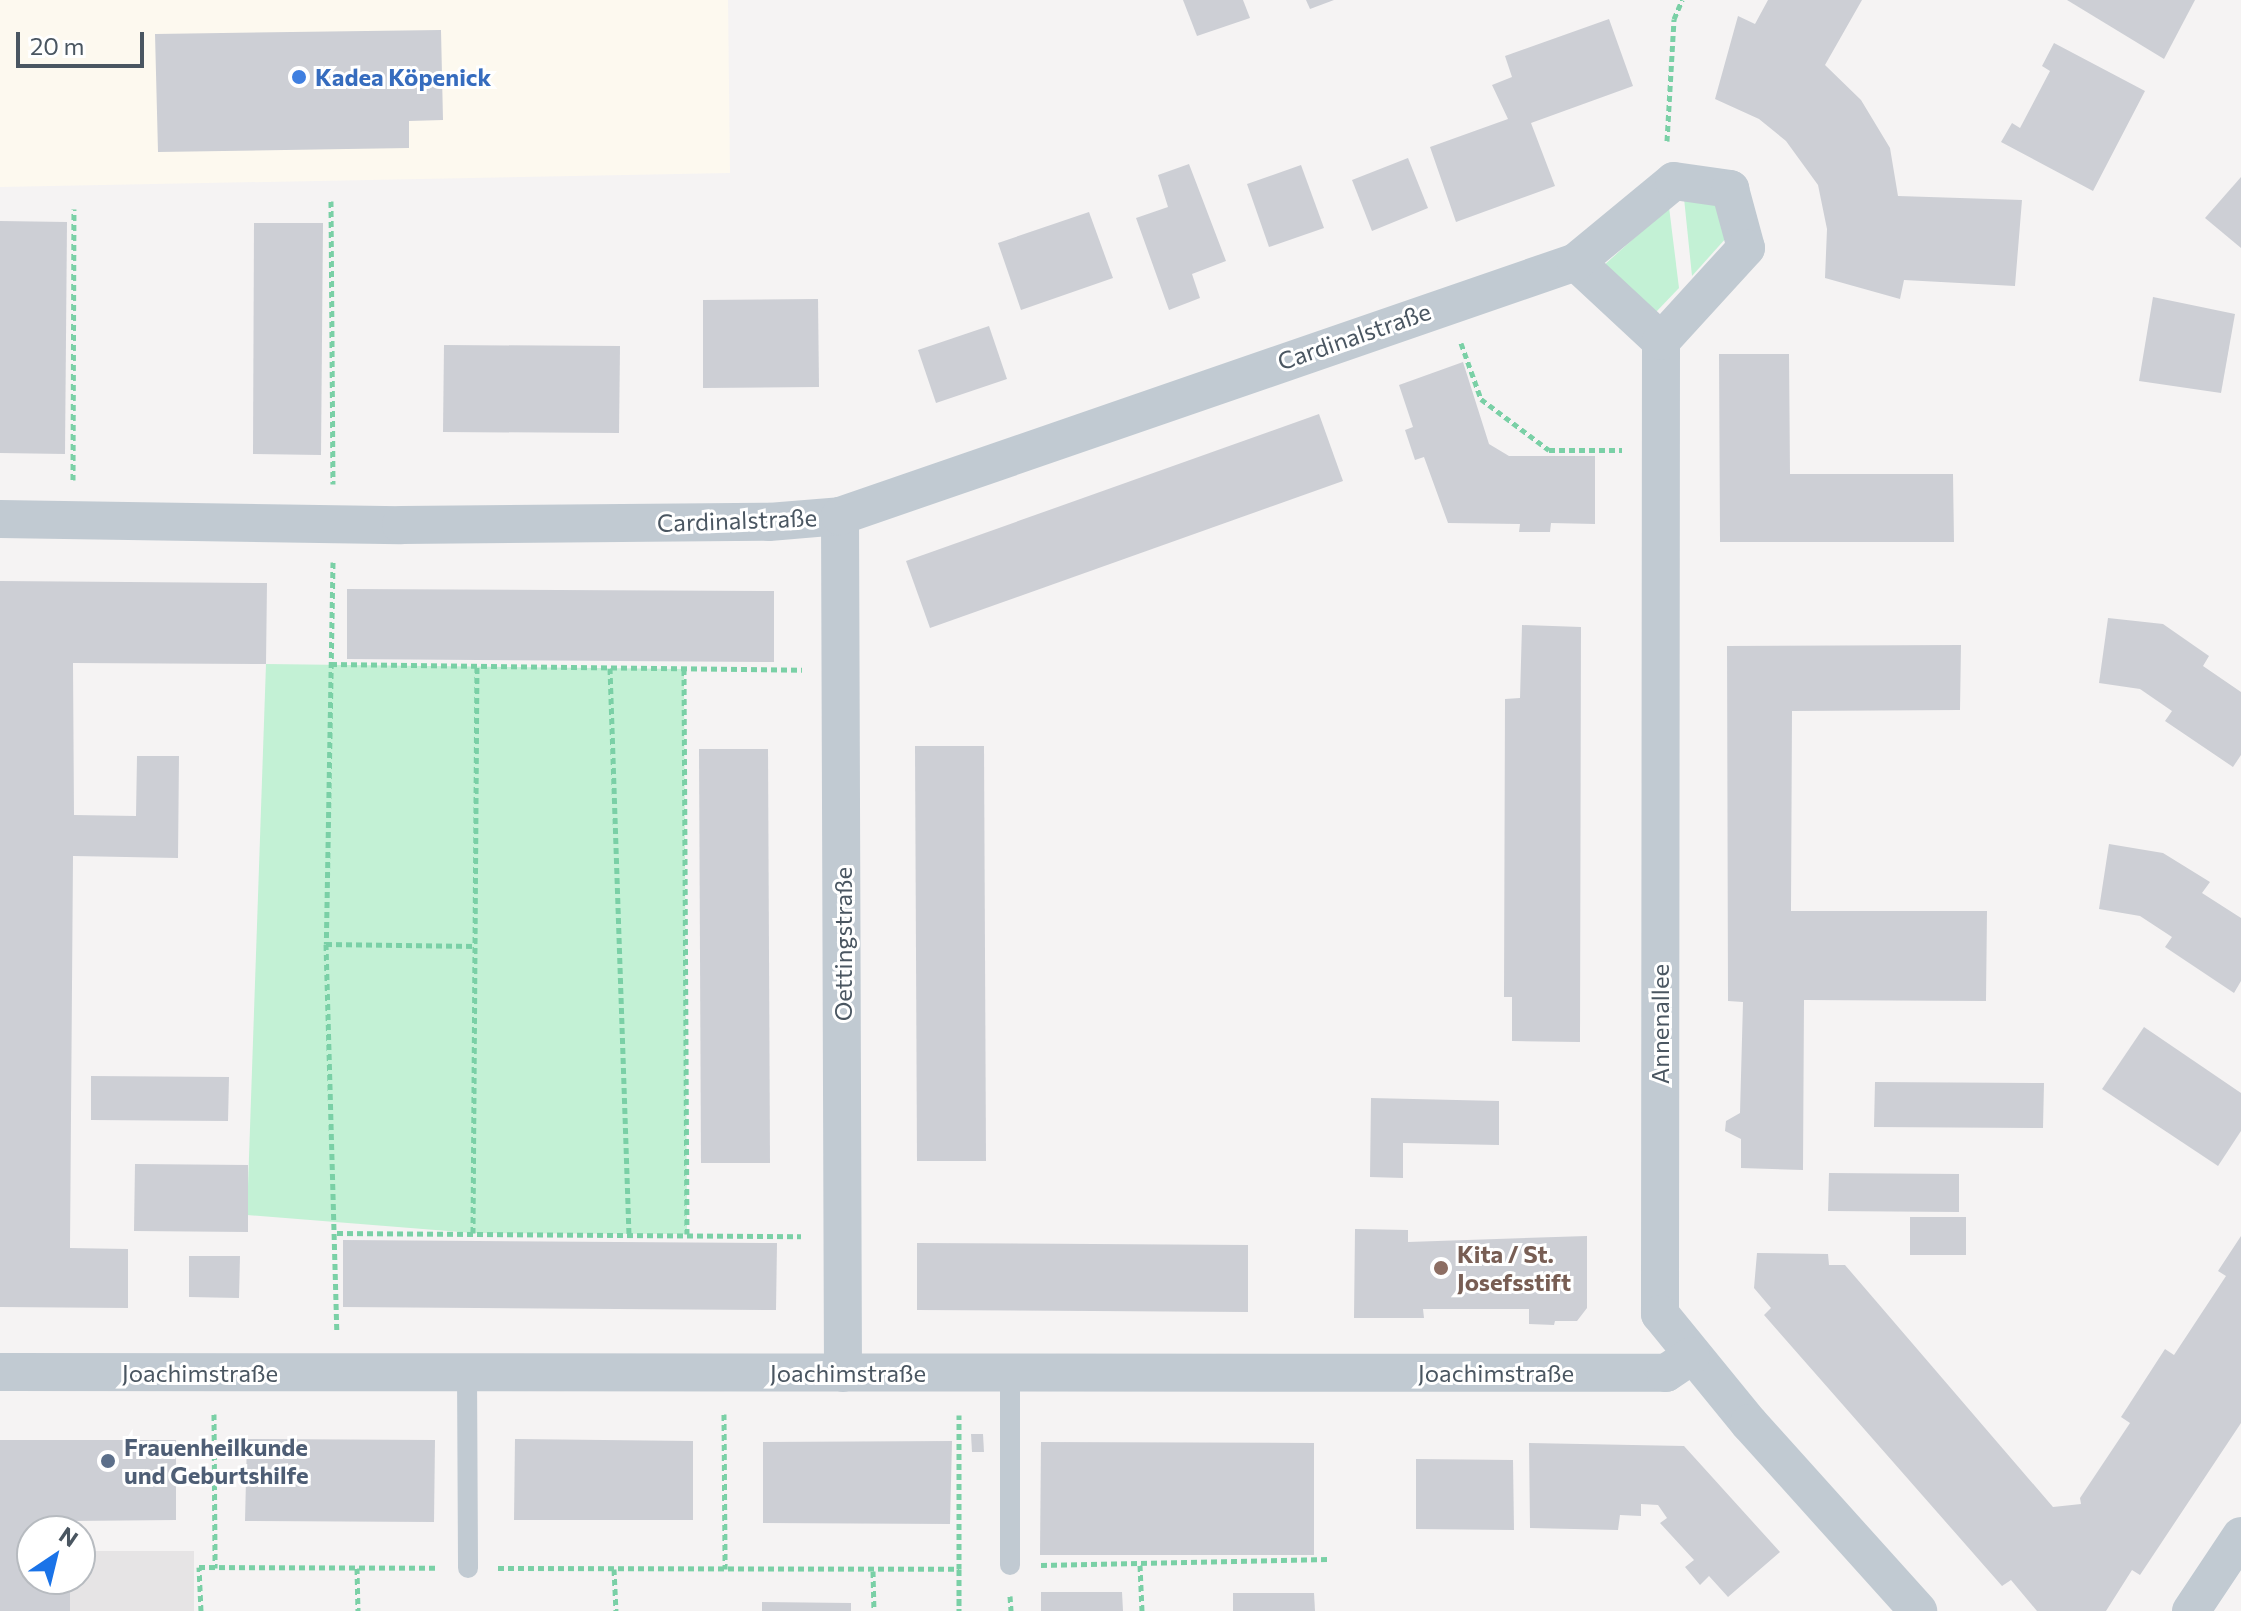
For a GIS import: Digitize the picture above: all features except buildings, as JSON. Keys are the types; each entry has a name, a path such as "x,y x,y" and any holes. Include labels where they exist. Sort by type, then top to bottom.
{"street":[{"path":"1674,181 1730,189 1746,248 1661,341 1576,262 1674,181"},
{"name":"Cardinalstraße","path":"0,519 401,525 769,522 840,516 1576,262"},
{"name":"Annenallee","path":"1661,341 1660,1314 1691,1356 1918,1611"},
{"name":"Oettingstraße","path":"840,516 843,1373"},
{"name":"Joachimstraße","path":"0,1372 1666,1373 1691,1356"},
{"path":"2191,1611 2241,1536"}],"lane":[{"path":"467,1372 468,1568"},
{"path":"1010,1373 1010,1565"}],"path":[{"path":"1667,145 1674,19 1682,0"},
{"path":"331,201 333,484"},
{"path":"73,480 74,209"},
{"path":"1458,334 1481,399 1549,450 1622,450"},
{"path":"333,558 326,944 337,1233 337,1337"},
{"path":"331,664 803,670"},
{"path":"473,1233 477,666"},
{"path":"610,668 629,1234"},
{"path":"684,669 687,1234"},
{"path":"326,944 476,946"},
{"path":"337,1233 802,1236"},
{"path":"214,1414 215,1568"},
{"path":"724,1414 725,1570"},
{"path":"959,1415 959,1611"},
{"path":"1010,1565 1140,1565 1328,1559"},
{"path":"1140,1565 1142,1611"},
{"path":"201,1611 199,1567 959,1569"},
{"path":"357,1568 358,1611"},
{"path":"614,1569 616,1611"},
{"path":"873,1571 874,1611"}],"shaded area":[{"path":"0,0 728,0 730,173 0,187"},
{"path":"0,1551 16,1565 16,1595 96,1595 96,1551 194,1551 194,1611 0,1611"}],"green space":[{"path":"1684,198 1715,204 1727,237 1692,276"},
{"path":"1669,207 1679,288 1656,312 1603,266"},
{"path":"266,664 684,669 687,1234 473,1233 247,1215"}],"place":[{"name":"Kadea Köpenick","path":"299,77"},
{"name":"Kita / St. Josefsstift","path":"1441,1268"},
{"name":"Frauenheilkunde und Geburtshilfe","path":"108,1461"}]}
